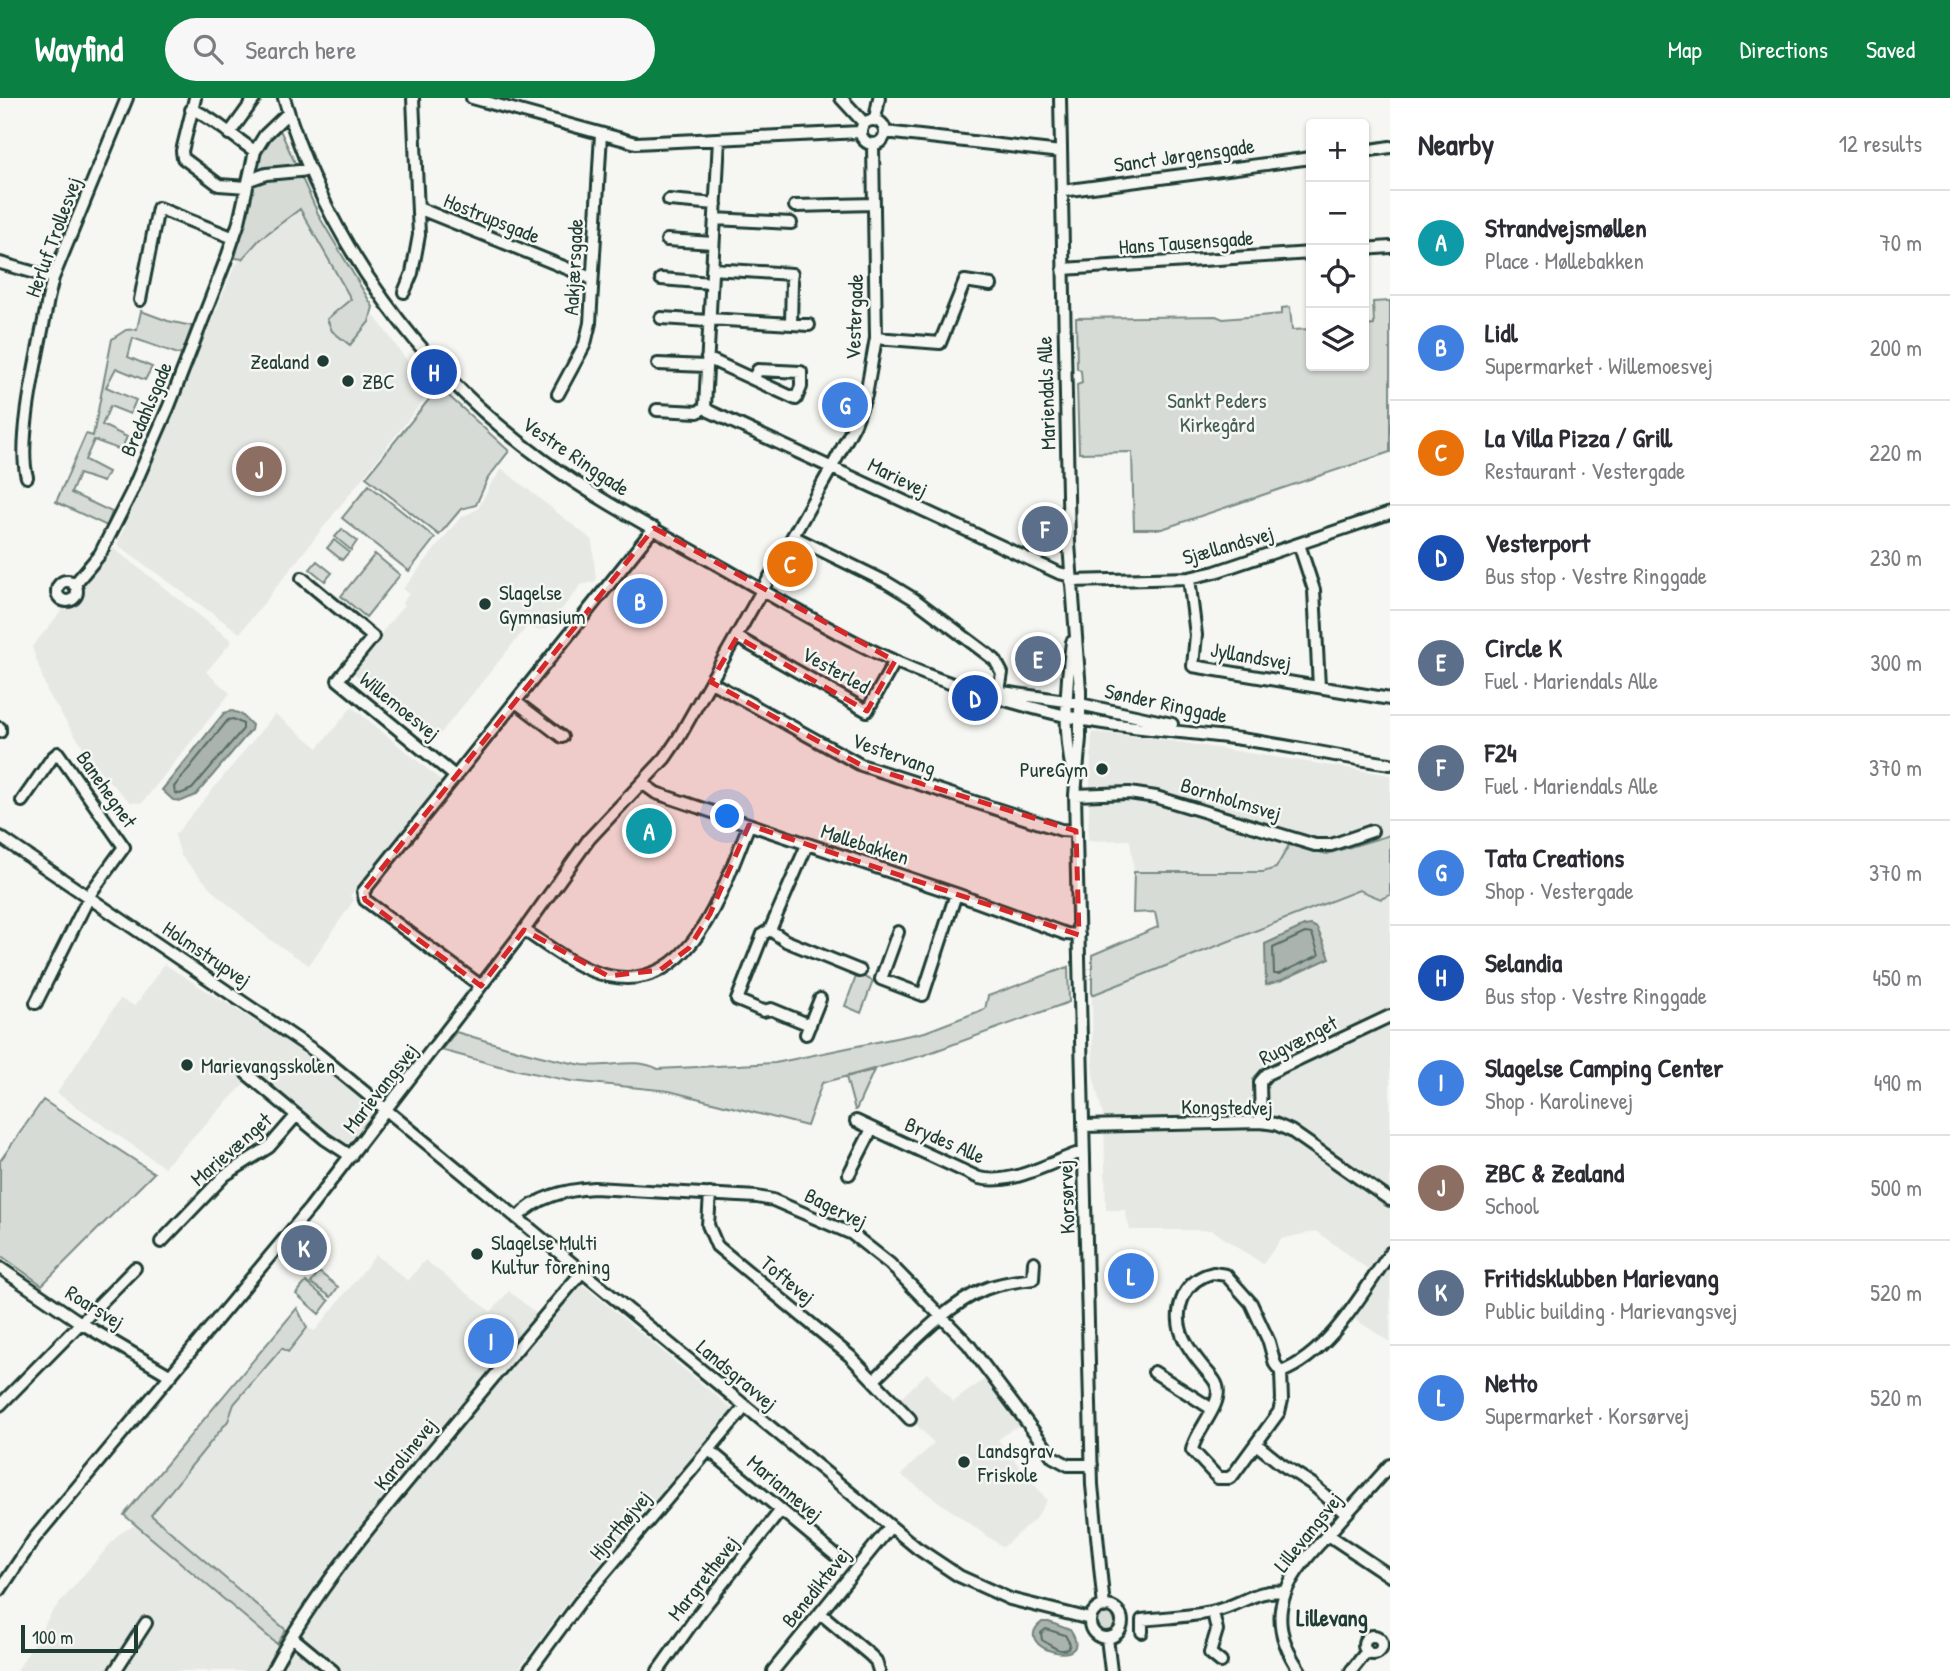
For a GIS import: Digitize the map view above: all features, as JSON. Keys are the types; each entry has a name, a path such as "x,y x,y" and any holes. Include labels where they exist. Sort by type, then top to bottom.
{"street":[{"name":"Herluf Trollesvej","path":"27,477 24,464 27,424 53,278 127,98"},
{"path":"195,98 181,151 183,158 219,186 248,184 267,174 310,170"},
{"path":"229,134 255,98"},
{"name":"Vestre Ringgade","path":"284,98 310,170 366,274 398,319 475,405 546,463 763,591 895,662 933,677 994,694 1073,710"},
{"path":"404,292 417,253 419,235 413,98"},
{"path":"472,98 636,143 719,139 866,125 883,124 885,132 881,141 873,144 864,141 866,125 879,98"},
{"path":"841,98 866,125"},
{"name":"Mariendals Alle","path":"1060,98 1074,632 1066,681 1073,710 1075,790"},
{"path":"191,110 198,110 255,151"},
{"name":"Bredahlsgade","path":"74,585 100,554 131,493 169,406 234,238 255,151 265,135 288,113"},
{"path":"885,132 1061,152"},
{"name":"Aakjærsgade","path":"558,394 585,344 590,323 601,134"},
{"path":"657,410 698,412 707,409 706,362 719,139"},
{"name":"Vestergade","path":"763,591 855,424 866,396 876,338 873,144"},
{"path":"1369,149 1390,147"},
{"name":"Sanct Jørgensgade","path":"1062,191 1306,159"},
{"path":"668,200 716,204"},
{"path":"795,206 874,204"},
{"path":"140,300 158,208 234,238"},
{"name":"Hostrupsgade","path":"418,208 591,278"},
{"path":"715,219 791,223"},
{"path":"667,240 713,243"},
{"path":"1369,249 1390,247"},
{"name":"Hans Tausensgade","path":"1063,270 1306,253"},
{"path":"0,263 53,278"},
{"path":"712,269 792,277 792,324"},
{"path":"661,279 711,283"},
{"path":"876,338 940,343 965,281 991,285"},
{"path":"662,318 809,325"},
{"path":"658,364 706,362 753,379"},
{"name":"Marievej","path":"707,409 1071,578"},
{"name":"Sjællandsvej","path":"1071,578 1189,578 1215,572 1390,513"},
{"path":"481,986 372,906 363,895 365,889 654,528"},
{"path":"794,537 886,582 914,599 975,645 1000,667 1002,673 994,694"},
{"path":"1299,544 1314,590 1319,687"},
{"name":"Willemoesvej","path":"302,578 373,637 338,680 456,777"},
{"name":"Jyllandsvej","path":"1189,578 1196,635 1193,666 1390,699"},
{"name":"Marievangsvej","path":"0,1590 34,1539 388,1110 589,839 665,758 763,591"},
{"name":"Vesterled","path":"737,637 867,711 895,662"},
{"name":"Vestervang","path":"711,682 861,765 1061,830 1076,831"},
{"name":"Vestre Ringgade","path":"994,694 1016,702 1073,710"},
{"path":"516,702 562,737"},
{"name":"Sønder Ringgade","path":"1073,710 1243,740"},
{"name":"Sønder Ringgade","path":"1073,710 1390,764"},
{"name":"Banehegnet","path":"22,801 58,753 124,846 89,898"},
{"name":"Møllebakken","path":"642,783 656,793 1066,934 1079,935"},
{"name":"Korsørvej","path":"1075,790 1091,1465 1104,1606"},
{"name":"Bornholmsvej","path":"1075,790 1156,797 1315,845 1331,845 1372,831"},
{"path":"524,930 583,965 608,976 636,977 660,970 680,957 689,947 710,914 749,825"},
{"name":"Holmstrupvej","path":"0,837 287,1030 388,1110"},
{"path":"807,845 770,930 763,934 737,1000 763,1011 771,1009 808,1030 820,999"},
{"path":"898,932 881,979 923,995 956,894"},
{"path":"36,1003 89,898"},
{"path":"770,930 786,941 860,971"},
{"name":"Rugvænget","path":"1261,1122 1260,1082 1267,1074 1390,1016"},
{"path":"247,1074 296,1116 351,1156"},
{"name":"Landsgravvej","path":"388,1110 890,1527 939,1564 981,1587 1024,1604 1090,1619"},
{"name":"Marievænget","path":"161,1242 225,1175 269,1147 296,1116"},
{"name":"Brydes Alle","path":"856,1121 979,1178 992,1181 1014,1178 1076,1154 1084,1154"},
{"name":"Kongstedvej","path":"1083,1126 1261,1122 1275,1124 1291,1131 1390,1200"},
{"name":"Brydes Alle","path":"849,1174 872,1129"},
{"name":"Bagervej","path":"517,1218 535,1202 578,1189 710,1194 773,1200 852,1234 890,1264 980,1359 1052,1457 1068,1465 1091,1465"},
{"name":"Toftevej","path":"710,1194 708,1225 717,1246 850,1356 910,1419"},
{"path":"1281,1372 1303,1360 1331,1335 1390,1253"},
{"path":"874,1380 961,1302 986,1289 1033,1279 1034,1262"},
{"name":"Roarsvej","path":"0,1268 81,1323 171,1376"},
{"path":"0,1405 135,1268"},
{"name":"Karolinevej","path":"272,1671 329,1580 381,1513 582,1272"},
{"path":"1219,1273 1235,1283 1251,1303 1261,1322 1275,1364 1281,1372 1282,1406 1276,1418 1233,1475 1218,1478 1192,1451 1217,1396 1217,1385 1186,1345 1180,1331 1178,1317 1186,1292 1194,1281 1205,1275 1219,1273"},
{"path":"1154,1372 1212,1409"},
{"name":"Hjorthøjvej","path":"529,1671 579,1604 745,1407"},
{"path":"1256,1444 1312,1484 1346,1514"},
{"name":"Mariannevej","path":"709,1450 835,1555"},
{"name":"Lillevangsvej","path":"1300,1671 1283,1643 1281,1626 1284,1592 1300,1565 1390,1465"},
{"name":"Margrethevej","path":"658,1671 700,1612 782,1510"},
{"name":"Benediktevej","path":"773,1671 890,1527"},
{"path":"1327,1534 1390,1576"},
{"path":"1142,1632 1142,1620 1213,1612 1264,1591 1284,1592"},
{"path":"1104,1606 1117,1611 1121,1620 1118,1632 1107,1638 1094,1633 1090,1626 1090,1619 1097,1609 1104,1606"},
{"path":"1213,1612 1217,1630 1210,1653 1221,1662"},
{"path":"820,1613 870,1655 876,1661 879,1671"},
{"path":"115,1671 146,1623"},
{"path":"292,1637 333,1671"},
{"path":"1107,1638 1111,1671"},
{"path":"1351,1671 1367,1651"}],"highlighted area":[{"path":"654,528 895,661 867,711 737,637 711,682 861,765 1076,831 1079,935 749,825 710,914 689,948 660,970 608,976 524,930 481,986 365,900 363,892"}],"shaded area":[{"path":"310,203 363,300 427,384 430,392 240,633 117,545 234,268 254,240 291,211"},
{"name":"Slagelse Gymnasium","path":"502,469 592,540 596,581 581,585 546,629 537,630 529,624 435,740 351,671 404,605 402,603 409,594 403,589 460,518 478,509"},
{"path":"113,548 232,641 206,672 230,693 142,803 130,802 103,775 74,734 48,693 32,647"},
{"path":"352,707 442,781 350,896 354,900 309,965 269,939 216,894 181,856 175,835 275,714 318,748"},
{"path":"1092,732 1152,738 1390,775 1390,835 1327,854 1290,845 1276,869 1263,872 1134,872 1130,840 1088,841"},
{"path":"1359,890 1381,899 1390,895 1390,1342 1342,1311 1369,1270 1316,1231 1281,1239 1263,1264 1212,1230 1130,1230 1125,1210 1106,1210 1104,1119 1093,1075 1092,995"},
{"name":"Marievangsskolen","path":"164,964 307,1054 371,1108 369,1122 354,1142 343,1144 329,1136 252,1076 164,1167 57,1093 120,999 135,1006"},
{"path":"376,1255 408,1281 425,1260 491,1312 509,1291 538,1315 571,1275 733,1410 575,1593 517,1671 17,1671 52,1612 119,1534 151,1516 227,1421 234,1404 282,1347 288,1352 307,1328 315,1331"},
{"name":"Landsgrav Friskole","path":"927,1373 953,1402 986,1378 1022,1427 1012,1429 998,1440 1047,1500 1036,1518 1003,1547 901,1475 934,1443 912,1420 915,1417 900,1399"}],"green space":[{"path":"279,131 320,218 373,307 369,322 350,345 332,331 327,319 351,299 300,209 260,239 242,259 235,258 259,159 266,144"},
{"name":"Sankt Peders Kirkegård","path":"1390,301 1390,452 1162,529 1134,529 1132,452 1079,453 1077,385 1082,383 1081,371 1077,368 1076,318 1216,316 1223,319 1282,314 1282,308 1290,307 1292,330 1306,329 1306,371 1369,371 1369,326 1374,325 1373,302"},
{"path":"141,311 192,326 183,352 178,354 133,338 128,357 152,367 145,380 116,368 106,387 136,400 130,414 110,406 102,425 127,437 121,450 94,440 85,460 108,472 103,482 79,474 71,493 112,512 107,526 56,502 86,434 93,436 112,339 126,330 137,329"},
{"path":"439,387 509,451 488,478 476,505 461,509 439,535 366,477"},
{"path":"369,485 435,538 409,571 342,518"},
{"path":"342,529 357,541 351,550 335,537"},
{"path":"334,540 349,552 342,560 327,548"},
{"path":"375,554 400,575 366,617 341,596"},
{"path":"317,561 332,573 325,581 310,569"},
{"path":"1390,835 1390,895 1381,899 1359,890 1092,995 1092,955 1158,927 1155,912 1133,913 1134,872 1263,872 1276,868 1289,845 1327,854"},
{"path":"1068,967 1069,1002 924,1055 822,1083 807,1126 669,1091 571,1081 499,1066 441,1050 456,1032 535,1055 592,1066 631,1063 658,1069 775,1063 925,1032 985,1009 988,996"},
{"path":"857,974 873,981 861,1013 845,1006"},
{"path":"874,1070 856,1110 855,1110 846,1077"},
{"path":"43,1100 154,1173 42,1285 0,1255 0,1161"},
{"path":"319,1272 338,1287 331,1297 311,1283"},
{"path":"306,1282 329,1301 319,1314 296,1294"},
{"path":"297,1308 307,1328 288,1352 282,1348 234,1404 228,1421 151,1515 286,1630 277,1644 124,1515"},
{"path":"1105,1613 1112,1616 1115,1623 1112,1630 1105,1633 1098,1630 1095,1623 1098,1616"}],"water":[{"path":"232,711 241,714 252,725 251,730 196,795 182,801 173,800 162,790 224,713"},
{"path":"1311,925 1317,928 1330,958 1266,985 1265,944"},
{"path":"1042,1622 1070,1630 1075,1643 1073,1650 1053,1652 1043,1647 1036,1640 1034,1632"}],"place":[{"name":"Zealand","path":"323,361"},
{"name":"Selandia","path":"434,372"},
{"name":"ZBC","path":"348,381"},
{"name":"Tata Creations","path":"845,405"},
{"name":"ZBC & Zealand","path":"259,469"},
{"name":"F24","path":"1045,529"},
{"name":"La Villa Pizza / Grill","path":"790,564"},
{"name":"Lidl","path":"640,601"},
{"name":"Slagelse Gymnasium","path":"485,604"},
{"name":"Circle K","path":"1038,659"},
{"name":"Vesterport","path":"975,698"},
{"name":"PureGym","path":"1102,769"},
{"name":"Strandvejsmøllen","path":"649,831"},
{"name":"Marievangsskolen","path":"187,1065"},
{"name":"Fritidsklubben Marievang","path":"304,1248"},
{"name":"Slagelse Multi Kultur forening","path":"477,1254"},
{"name":"Netto","path":"1131,1276"},
{"name":"Slagelse Camping Center","path":"491,1341"},
{"name":"Landsgrav Friskole","path":"964,1462"}],"district":[{"name":"Lillevang","path":"1332,1617"}]}
